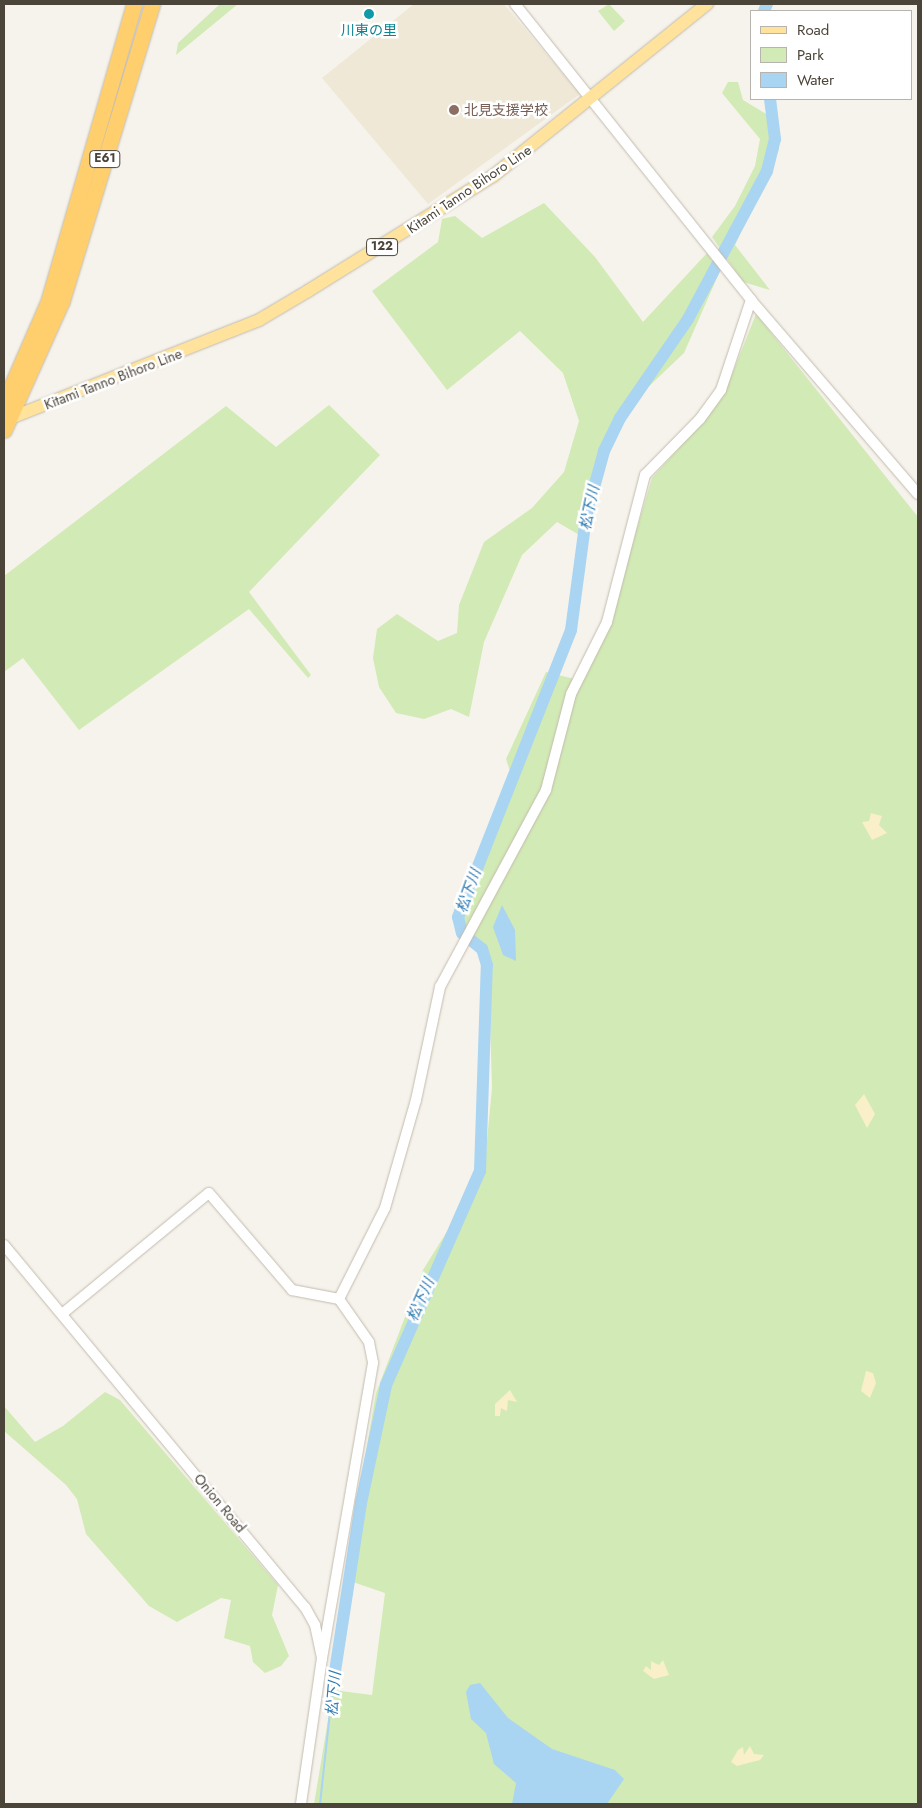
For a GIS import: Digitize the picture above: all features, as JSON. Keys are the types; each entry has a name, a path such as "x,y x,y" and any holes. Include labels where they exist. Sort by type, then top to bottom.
{"highway":[{"name":"E61","path":"4,403 48,302 134,4"},
{"name":"E61","path":"4,430 62,301 152,4"}],"main road":[{"name":"Kitami Tanno Bihoro Line","path":"13,417 259,320 493,176 594,98 707,4"}],"street":[{"path":"515,4 594,98 752,300 918,494"},
{"path":"338,1299 385,1208 416,1100 440,987 466,935 546,790 571,694 607,622 645,474 700,419 721,390 752,300"},
{"path":"62,1314 209,1193 292,1290 338,1299 369,1342 373,1363 322,1658"},
{"name":"Onion Road","path":"4,1245 305,1607 315,1625 322,1658 301,1804"}],"shaded area":[{"name":"北見支援学校","path":"414,4 504,4 580,94 428,204 322,78"}],"green space":[{"path":"220,4 238,4 176,55 178,43"},
{"path":"609,4 625,21 614,31 598,11"},
{"path":"728,82 738,82 743,100 771,117 779,150 735,245 770,290 743,282 712,237 735,206 755,166 760,139 722,93"},
{"path":"544,203 595,257 643,322 707,253 720,271 684,353 645,390 611,433 581,536 557,522 522,555 484,642 469,717 451,709 424,719 396,713 379,687 373,658 377,629 397,614 438,641 457,633 459,605 484,542 532,508 564,472 579,421 563,373 520,331 447,390 372,291 438,242 442,219 455,216 482,238"},
{"path":"756,314 918,517 918,1804 314,1804 333,1690 372,1695 385,1593 344,1579 376,1393 423,1270 484,1172 492,1088 488,949 455,931 454,910 511,774 506,759 546,672 579,680 615,602 652,478 705,419 727,387"},
{"path":"329,405 380,455 249,592 311,675 308,678 249,609 79,730 23,658 4,672 4,576 226,406 276,447"},
{"path":"105,1392 120,1400 278,1585 272,1615 289,1656 281,1666 265,1673 253,1662 250,1646 224,1638 231,1600 221,1598 177,1622 149,1606 86,1534 77,1499 66,1485 4,1431 4,1406 35,1442 63,1426"}],"sand":[{"path":"871,813 882,816 879,825 887,833 872,840 862,822 869,821"},
{"path":"864,1094 875,1114 867,1128 855,1105"},
{"path":"866,1371 873,1373 876,1383 870,1398 861,1391"},
{"path":"510,1390 517,1402 508,1400 507,1411 501,1408 500,1416 495,1416 495,1404"},
{"path":"663,1660 669,1675 654,1679 643,1671 646,1666 651,1670 651,1661 659,1665"},
{"path":"750,1746 754,1754 764,1755 760,1760 737,1766 731,1762 738,1750 743,1747 744,1755"}],"water":[{"path":"502,905 515,930 516,961 503,955 493,927"},
{"path":"480,1683 508,1718 552,1749 615,1770 624,1779 607,1804 512,1804 516,1783 494,1764 486,1733 471,1719 466,1692 470,1685"}],"waterway":[{"name":"松下川","path":"764,10 767,4"},
{"name":"松下川","path":"333,1684 361,1503 386,1385 480,1171 487,965 482,949 462,933 458,917 571,630 586,517 604,451 620,418 688,319 767,171 775,139 770,100"},
{"name":"松下川","path":"320,1804 333,1684"}],"place":[{"name":"川東の里","path":"369,14"},
{"name":"北見支援学校","path":"454,110"}]}
